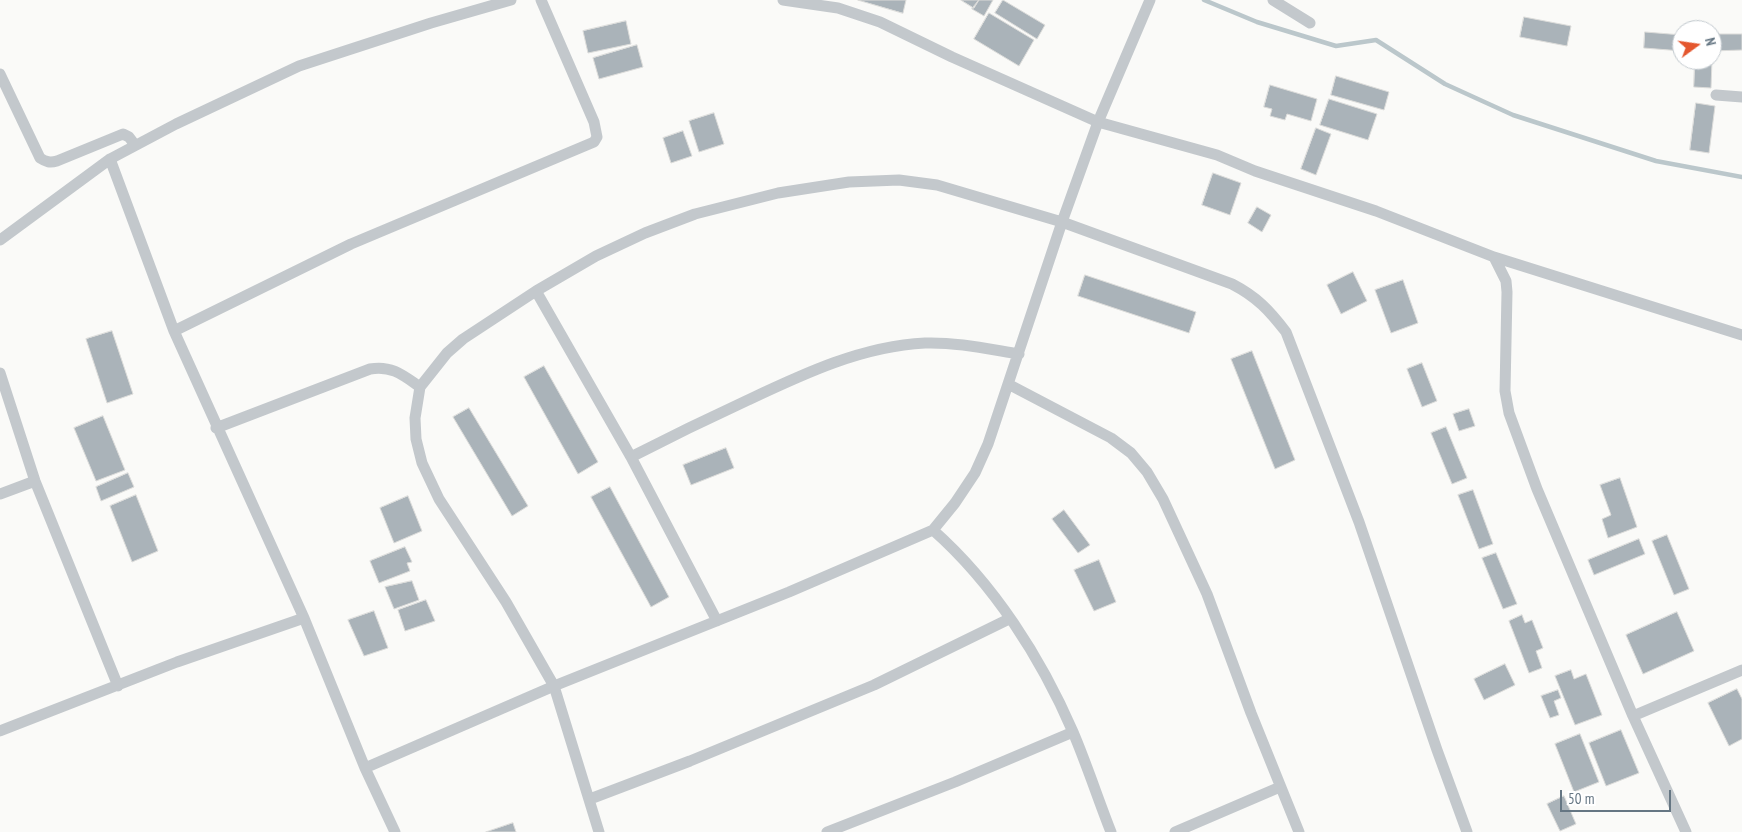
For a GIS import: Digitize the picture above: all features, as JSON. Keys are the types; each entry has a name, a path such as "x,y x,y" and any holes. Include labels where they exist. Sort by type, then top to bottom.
{"street":[{"path":"0,240 110,159 135,145 299,66 431,23 511,0"},
{"path":"174,331 360,240 594,142 597,137 594,122 541,0"},
{"path":"783,0 838,8 880,22 952,57 1098,122 1217,155 1255,171 1376,211 1494,256 1742,335"},
{"path":"365,768 554,686 717,621 934,530 955,504 975,473 988,444 1062,222 1098,122 1150,0"},
{"path":"1273,0 1310,23"},
{"path":"0,74 40,158 44,161 51,162 57,160 123,134 129,136 135,145"},
{"path":"1716,96 1742,97"},
{"path":"110,159 174,331 216,428 304,618 365,768 395,832"},
{"path":"599,832 554,686 506,602 430,483 422,463 416,439 415,418 420,387 447,353 463,339 536,291 596,256 645,233 696,214 778,193 849,182 899,180 937,185 1062,222 1232,284 1253,295 1269,310 1286,332 1359,522 1467,832"},
{"path":"1494,256 1506,281 1505,391 1509,413 1537,488 1633,716 1686,832"},
{"path":"536,291 631,457 717,621"},
{"path":"631,457 775,387 858,355 925,343 964,345 1019,354"},
{"path":"216,428 370,369 382,367 395,370 420,387"},
{"path":"0,374 35,481 118,686"},
{"path":"1008,384 1111,438 1131,453 1147,472 1163,499 1207,594 1299,832"},
{"path":"0,494 35,481"},
{"path":"934,530 981,578 1037,661 1072,732 1111,832"},
{"path":"0,731 177,662 304,618"},
{"path":"590,799 690,761 874,685 1009,619"},
{"path":"1633,716 1742,670"},
{"path":"827,832 955,782 1072,732"},
{"path":"1174,832 1280,787"}],"building":[{"path":"858,0 906,0 903,13"},
{"path":"961,0 979,0 974,8"},
{"path":"979,0 993,0 984,16 972,9"},
{"path":"1003,0 1045,25 1037,39 995,13"},
{"path":"989,13 1034,40 1019,66 974,39"},
{"path":"1524,17 1571,26 1567,46 1520,37"},
{"path":"626,21 631,44 588,53 583,31"},
{"path":"1645,32 1672,34 1672,50 1644,48"},
{"path":"1722,34 1742,34 1742,50 1722,51"},
{"path":"637,45 643,67 599,79 593,58"},
{"path":"1695,70 1712,70 1711,88 1694,87"},
{"path":"1336,76 1389,92 1384,110 1331,95"},
{"path":"1270,85 1317,99 1311,121 1287,114 1285,120 1270,116 1272,109 1264,107"},
{"path":"1329,99 1377,114 1368,140 1320,125"},
{"path":"1696,103 1715,106 1709,153 1690,150"},
{"path":"714,113 724,144 699,152 689,121"},
{"path":"1316,128 1331,134 1316,175 1301,169"},
{"path":"683,131 692,156 671,163 663,138"},
{"path":"1213,173 1241,183 1230,215 1202,205"},
{"path":"1257,207 1271,215 1262,232 1248,223"},
{"path":"1353,272 1367,301 1341,314 1327,285"},
{"path":"1085,275 1196,312 1189,333 1078,296"},
{"path":"1403,280 1418,323 1391,333 1375,290"},
{"path":"112,331 133,394 107,403 86,339"},
{"path":"1252,351 1295,460 1275,469 1231,359"},
{"path":"1422,363 1437,401 1422,407 1407,369"},
{"path":"544,366 598,462 578,474 524,377"},
{"path":"469,408 528,506 512,516 453,417"},
{"path":"1469,409 1475,426 1459,431 1453,414"},
{"path":"103,416 125,470 96,481 74,428"},
{"path":"1446,427 1467,478 1452,484 1431,433"},
{"path":"726,448 734,468 691,485 683,465"},
{"path":"128,473 134,487 101,501 96,487"},
{"path":"1620,478 1637,527 1608,538 1602,519 1611,515 1600,485"},
{"path":"610,487 669,597 651,607 591,497"},
{"path":"1473,490 1493,544 1479,549 1458,495"},
{"path":"136,495 158,551 132,562 110,506"},
{"path":"408,496 422,531 394,543 380,508"},
{"path":"1064,510 1090,545 1078,553 1052,519"},
{"path":"1667,535 1689,589 1674,595 1652,541"},
{"path":"1639,539 1645,554 1594,575 1588,560"},
{"path":"405,547 412,562 407,563 410,571 379,583 370,561"},
{"path":"1496,553 1517,604 1503,609 1482,558"},
{"path":"1099,560 1116,602 1094,611 1074,570"},
{"path":"412,581 419,600 394,609 385,587"},
{"path":"426,600 435,621 405,631 398,610"},
{"path":"374,611 388,648 364,656 348,620"},
{"path":"1677,612 1694,651 1643,674 1626,635"},
{"path":"1522,615 1525,623 1532,620 1543,648 1536,651 1542,668 1529,673 1509,621"},
{"path":"1505,664 1515,685 1484,700 1474,679"},
{"path":"1571,670 1574,679 1586,674 1602,715 1575,725 1555,676"},
{"path":"1737,689 1742,699 1742,739 1729,746 1708,703"},
{"path":"1558,690 1561,698 1554,701 1559,715 1550,718 1541,696"},
{"path":"1621,730 1639,773 1606,786 1589,743"},
{"path":"1580,734 1599,782 1574,792 1555,744"},
{"path":"1564,796 1576,824 1560,831 1547,804"},
{"path":"513,823 516,832 486,832"}],"waterway":[{"path":"1204,0 1257,22 1336,46 1376,40 1445,84 1513,115 1656,161 1742,177"}]}
